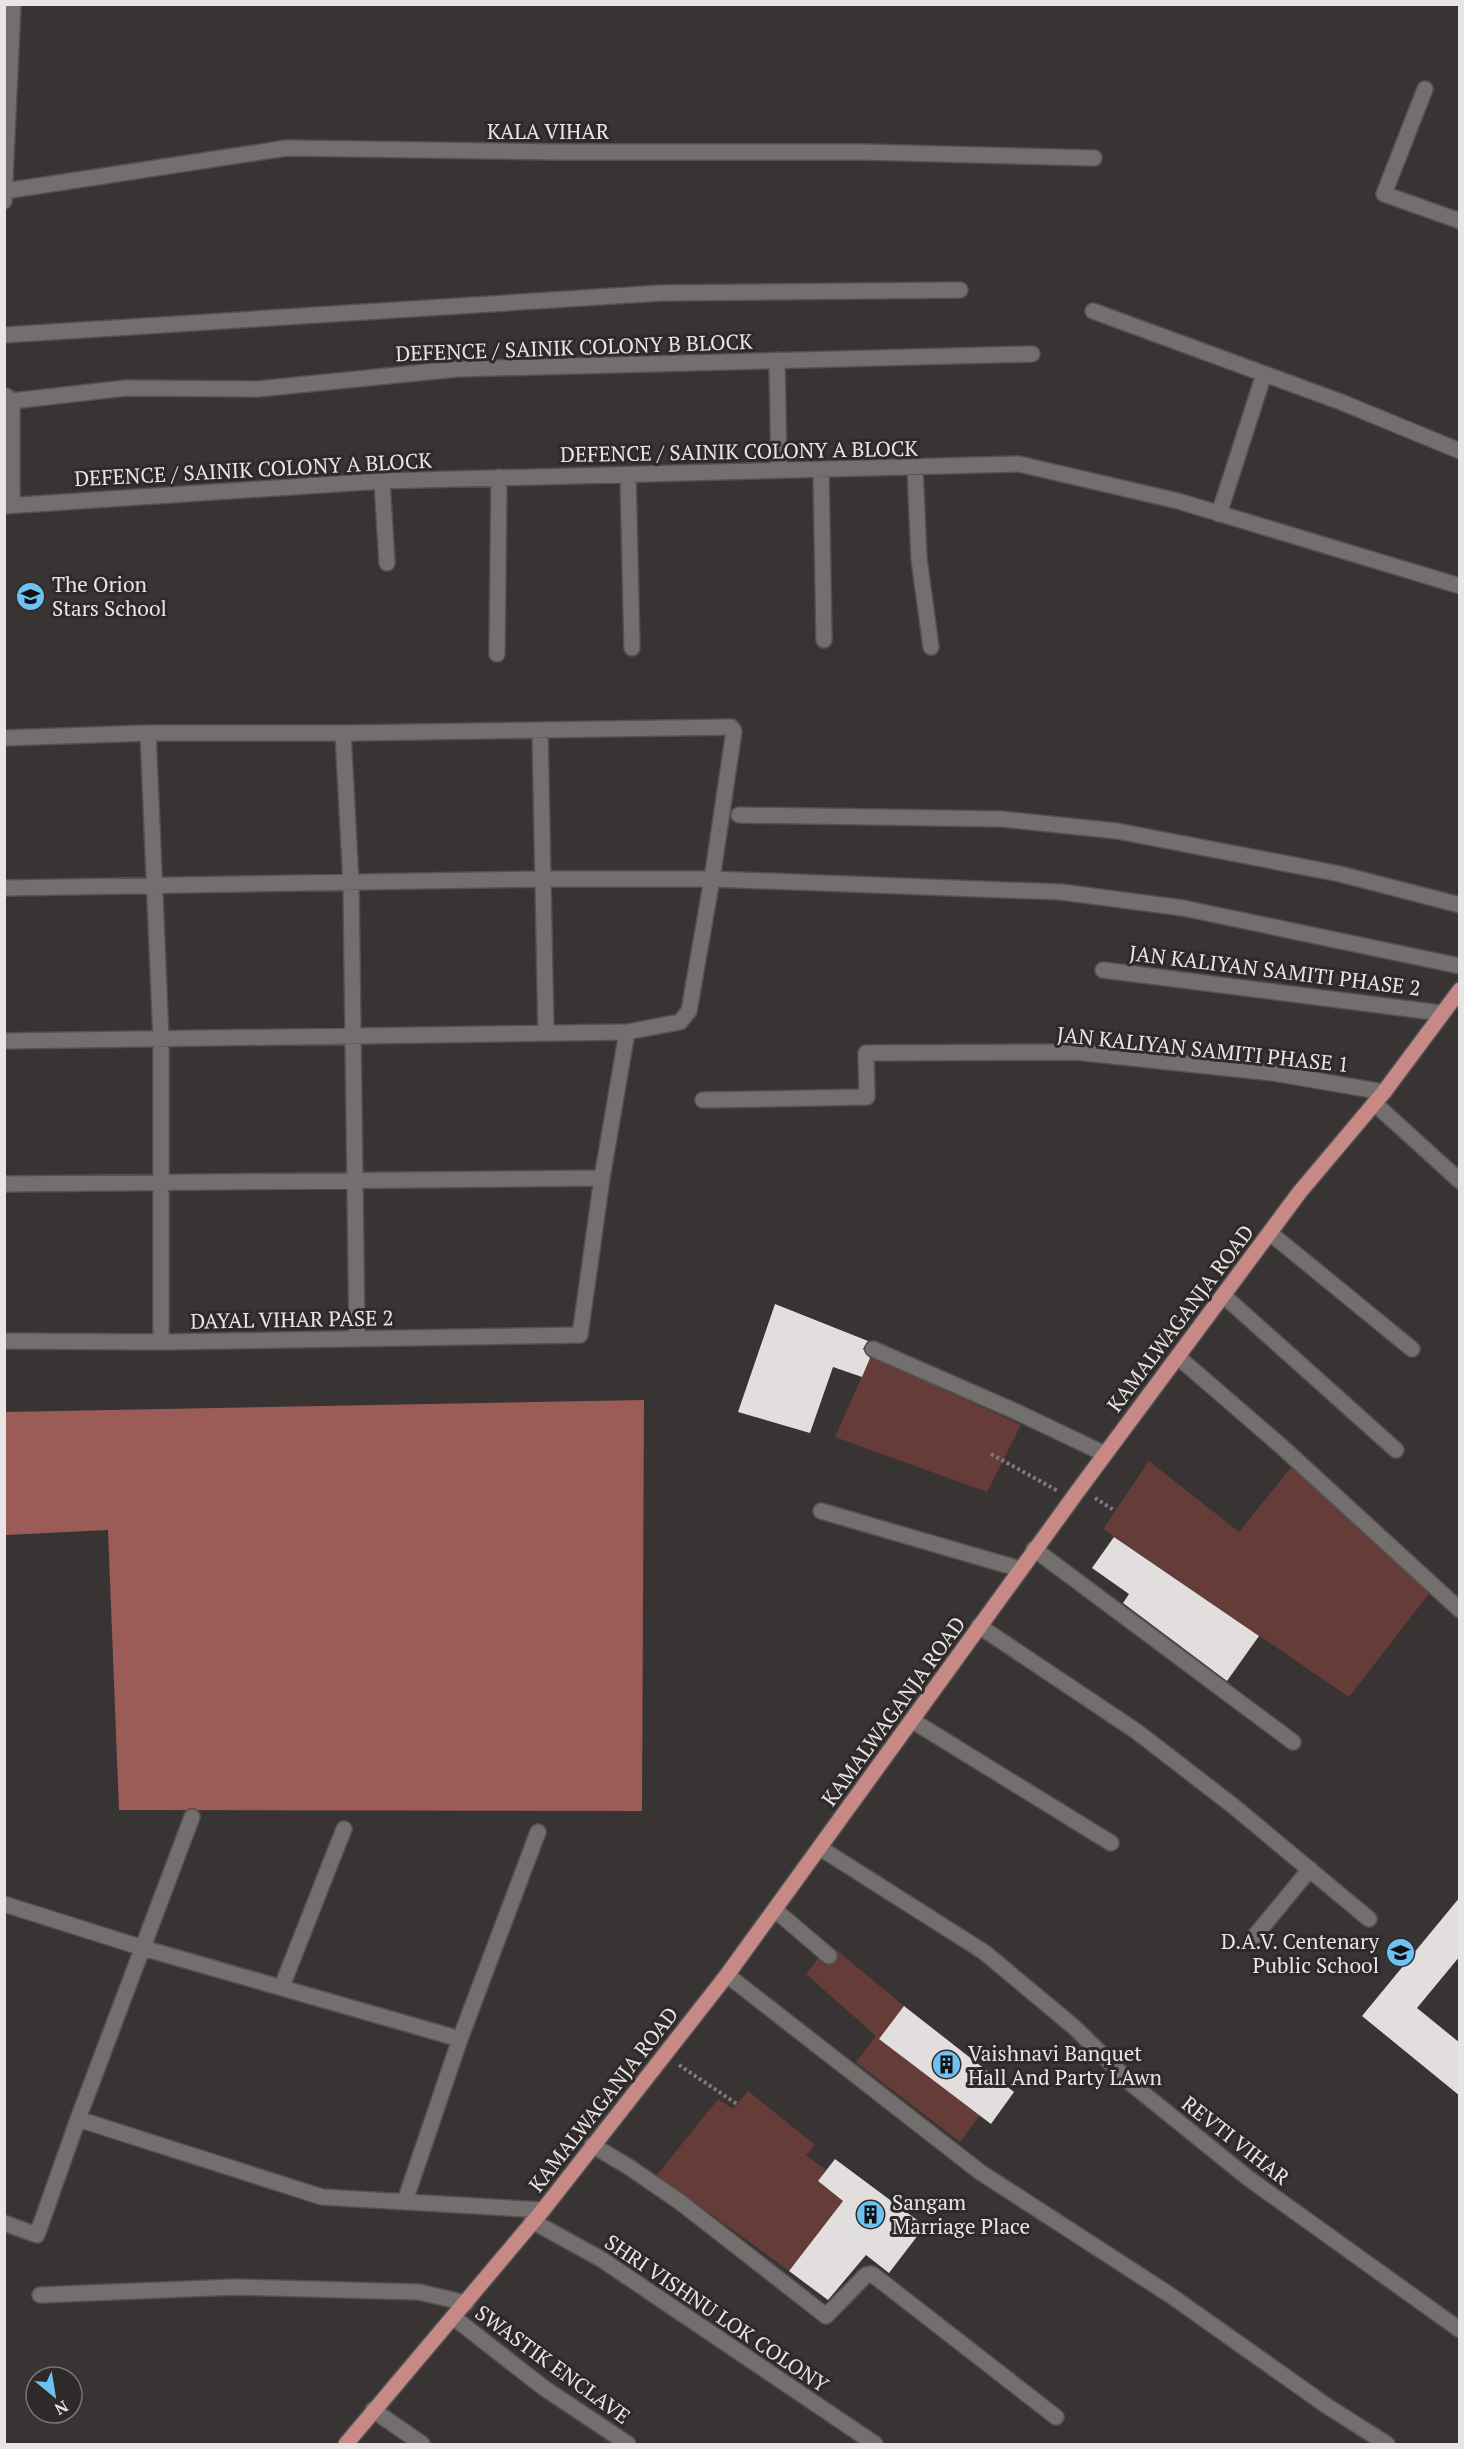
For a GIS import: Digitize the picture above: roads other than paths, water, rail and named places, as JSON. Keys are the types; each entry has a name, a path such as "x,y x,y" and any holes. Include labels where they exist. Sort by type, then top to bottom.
{"main road":[{"name":"KAMALWAGANJA ROAD","path":"346,2445 538,2215 728,1975 1105,1454 1299,1193 1379,1097 1460,990"}],"street":[{"path":"4,201 7,67 13,4"},
{"path":"1425,89 1384,194 1460,221"},
{"name":"KALA VIHAR","path":"5,191 288,148 556,152 862,152 1094,158"},
{"path":"4,335 662,293 960,290"},
{"path":"1093,311 1341,402 1460,451"},
{"name":"DEFENCE / SAINIK COLONY B BLOCK","path":"8,397 126,388 258,389 457,369 1032,354"},
{"path":"777,360 779,470"},
{"path":"1219,514 1264,374"},
{"path":"8,397 8,505"},
{"name":"DEFENCE / SAINIK COLONY A BLOCK","path":"8,505 382,481 1019,464 1178,501 1460,586"},
{"path":"915,468 919,559 931,647"},
{"path":"821,469 824,640"},
{"path":"628,475 632,648"},
{"path":"497,654 499,477"},
{"path":"382,481 387,562"},
{"path":"4,738 148,734 733,728 712,879 689,1011 680,1022 627,1032 4,1041"},
{"path":"540,730 546,1033"},
{"path":"343,733 351,883 357,1338"},
{"path":"148,734 161,1039 161,1342"},
{"path":"740,815 1001,819 1117,831 1340,874 1460,905"},
{"path":"4,888 542,879 712,879 1061,892 1183,908 1460,966"},
{"name":"JAN KALIYAN SAMITI PHASE 2","path":"1103,970 1441,1013"},
{"path":"4,1184 602,1178 627,1032"},
{"name":"JAN KALIYAN SAMITI PHASE 1","path":"703,1100 867,1097 866,1053 1075,1052 1273,1074 1379,1097"},
{"path":"1379,1097 1460,1181"},
{"name":"DAYAL VIHAR PASE 2","path":"4,1341 161,1342 580,1335 602,1178"},
{"path":"1270,1233 1412,1348"},
{"path":"1224,1296 1396,1450"},
{"path":"873,1349 1105,1454"},
{"path":"1178,1357 1281,1446 1460,1610"},
{"path":"821,1511 1020,1569"},
{"path":"1034,1550 1293,1742"},
{"path":"980,1626 1136,1731 1310,1869 1369,1919"},
{"path":"913,1721 1111,1843"},
{"path":"4,2223 37,2235 78,2119 192,1817"},
{"path":"282,1986 344,1829"},
{"path":"405,2201 460,2039 538,1832"},
{"name":"REVTI VIHAR","path":"820,1848 984,1952 1074,2026 1134,2086 1248,2178 1460,2330"},
{"path":"1254,1937 1310,1869"},
{"path":"4,1904 143,1948 282,1986 460,2039"},
{"path":"775,1910 829,1956"},
{"path":"728,1975 980,2172 1170,2295 1327,2406 1387,2445"},
{"path":"78,2119 322,2197 405,2201 538,2215"},
{"path":"592,2145 680,2202 824,2316 827,2316 866,2275 872,2274 1056,2417"},
{"name":"SHRI VISHNU LOK COLONY","path":"538,2215 875,2445"},
{"path":"40,2295 236,2287 419,2292 466,2302"},
{"name":"SWASTIK ENCLAVE","path":"453,2317 544,2388 628,2445"},
{"path":"373,2410 422,2445"}],"place":[{"name":"The Orion Stars School","path":"31,596"},
{"name":"D.A.V. Centenary Public School","path":"1400,1953"},
{"name":"Vaishnavi Banquet Hall And Party LAwn","path":"947,2065"},
{"name":"Sangam Marriage Place","path":"871,2214"}]}
